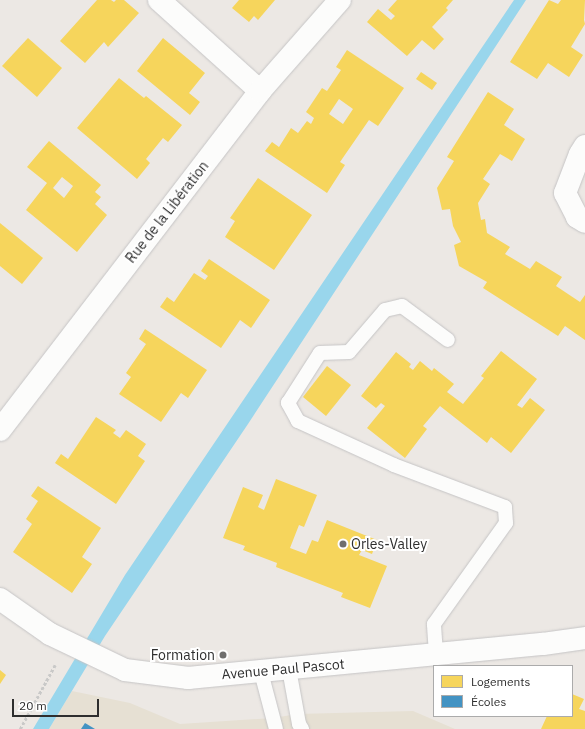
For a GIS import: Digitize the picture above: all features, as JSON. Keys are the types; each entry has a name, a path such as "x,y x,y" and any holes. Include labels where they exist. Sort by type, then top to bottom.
{"street":[{"path":"160,0 260,91"},
{"name":"Rue de la Libération","path":"0,430 260,91 340,0"},
{"path":"585,146 580,154 565,193 577,217 585,222"},
{"name":"Avenue Paul Pascot","path":"0,599 50,634 125,670 188,678 543,644 585,638"}],"lane":[{"path":"436,654 434,624 506,524 505,507 394,465 298,422 288,403 320,353 349,352 385,310 402,306 448,340"},
{"path":"289,669 299,724 302,729"},
{"path":"261,672 276,729"}],"path":[{"path":"20,729 68,643"}],"shaded area":[{"path":"72,691 130,703 180,724 273,718 297,714 413,711 455,729 49,729"}],"water":[{"path":"514,0 526,0 248,424 105,636 49,729 33,729 125,575"}],"building: Logements":[{"path":"97,0 111,0 114,2 116,0 124,0 139,13 108,47 104,42 85,63 60,41"},
{"path":"239,0 275,0 258,20 254,16 249,22 232,8"},
{"path":"397,0 453,0 446,8 448,10 432,27 444,39 434,50 422,40 407,56 367,22 378,9 391,20 395,16 388,10"},
{"path":"549,0 558,4 561,0 585,0 585,24 571,47 583,55 569,77 548,63 537,79 510,62"},
{"path":"28,38 62,68 37,97 2,66"},
{"path":"163,38 205,73 189,93 200,102 190,115 137,71"},
{"path":"347,50 404,88 378,126 369,120 340,162 345,165 327,193 265,151 272,142 279,147 291,128 298,133 307,121 311,124 314,118 306,112 322,88 327,91 341,70 336,67","holes":["339,99 353,109 343,124 329,114"]},
{"path":"421,72 437,83 432,90 416,79"},
{"path":"119,78 144,98 146,96 182,125 168,142 163,138 146,159 150,163 137,179 77,128"},
{"path":"488,92 514,109 504,125 525,139 512,161 500,154 483,179 490,184 478,203 481,220 485,219 487,233 510,247 505,254 530,269 536,261 562,277 556,286 580,302 585,295 585,340 565,326 558,336 483,288 487,282 459,266 454,245 461,242 453,226 450,209 442,210 437,188 454,161 447,157"},
{"path":"49,141 101,185 95,192 101,197 95,204 107,215 77,252 26,210 47,183 27,167","holes":["62,177 73,186 64,198 53,188"]},
{"path":"258,178 312,215 274,270 225,237 235,221 230,218"},
{"path":"0,223 43,258 22,284 0,266"},
{"path":"209,259 270,300 251,328 240,320 221,348 160,307 167,297 174,302 194,273 205,280 208,276 201,271"},
{"path":"145,329 207,370 188,398 181,393 161,422 119,394 131,377 126,373 146,344 139,339"},
{"path":"501,351 537,379 517,405 522,408 530,398 545,410 511,453 491,437 487,443 440,406 423,426 427,429 405,458 367,428 385,406 381,403 376,408 361,396 396,352 411,364 409,367 413,370 420,361 432,371 434,368 454,384 447,392 463,404 484,378 481,376"},
{"path":"327,366 351,385 326,416 303,397"},
{"path":"96,417 116,430 113,433 120,438 126,430 146,444 138,456 145,461 116,504 55,463 61,454 68,459"},
{"name":"Orles-Valley","path":"276,479 317,495 304,527 299,525 290,548 306,554 312,540 318,542 327,520 377,540 372,554 362,550 359,555 387,566 370,608 341,597 343,593 276,567 277,563 243,550 245,546 223,538 243,487 263,495 258,507 264,510"},
{"path":"38,486 101,528 82,557 92,564 72,593 13,552 32,524 26,519 38,501 31,496"},
{"path":"0,670 6,675 0,684"},
{"path":"573,694 584,699 579,709 585,711 585,729 541,729 547,717 573,717"}],"building: Écoles":[{"path":"85,723 95,729 81,729"}],"place":[{"name":"Orles-Valley","path":"343,544"},
{"name":"Formation","path":"223,655"}]}
